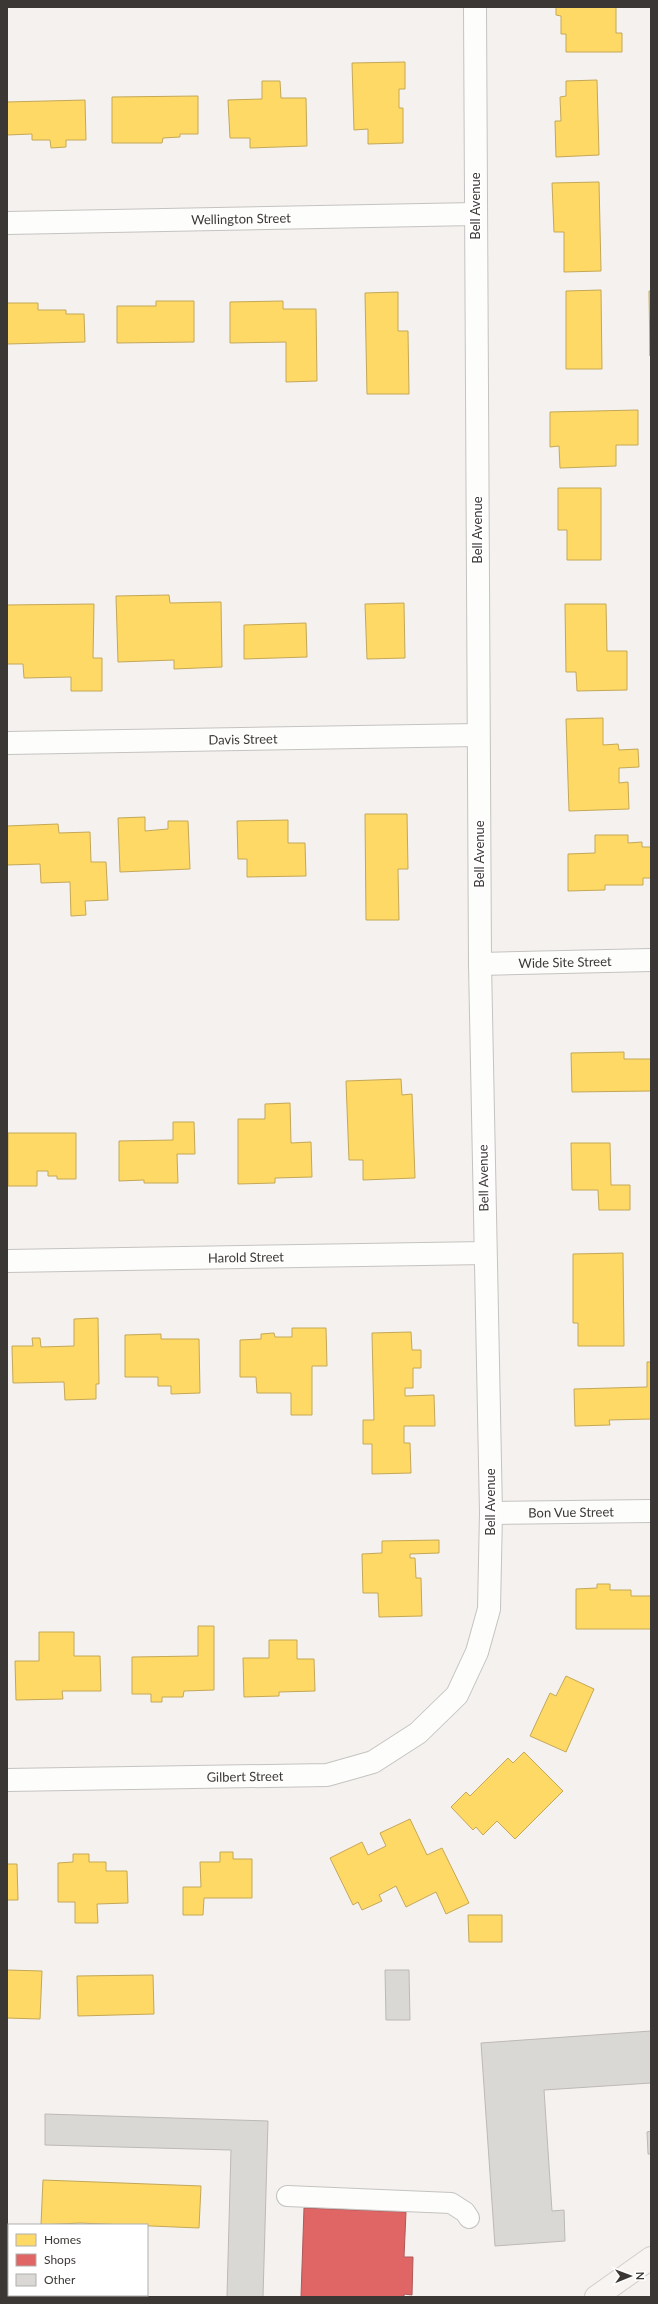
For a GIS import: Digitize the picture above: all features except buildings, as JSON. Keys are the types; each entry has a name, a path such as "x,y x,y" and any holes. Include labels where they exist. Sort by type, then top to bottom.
{"main road":[{"path":"596,2297 651,2258"}],"street":[{"name":"Bell Avenue","path":"457,1695 477,1652 489,1608 491,1513 480,964 475,7"},
{"name":"Wellington Street","path":"7,223 475,214"},
{"name":"Davis Street","path":"7,743 478,735"},
{"name":"Wide Site Street","path":"480,964 651,960"},
{"name":"Harold Street","path":"7,1261 485,1252"},
{"name":"Bon Vue Street","path":"491,1513 651,1511"},
{"name":"Gilbert Street","path":"7,1780 327,1775 373,1762 418,1733 457,1695"}],"lane":[{"path":"287,2196 451,2203 465,2212 469,2218"}]}
